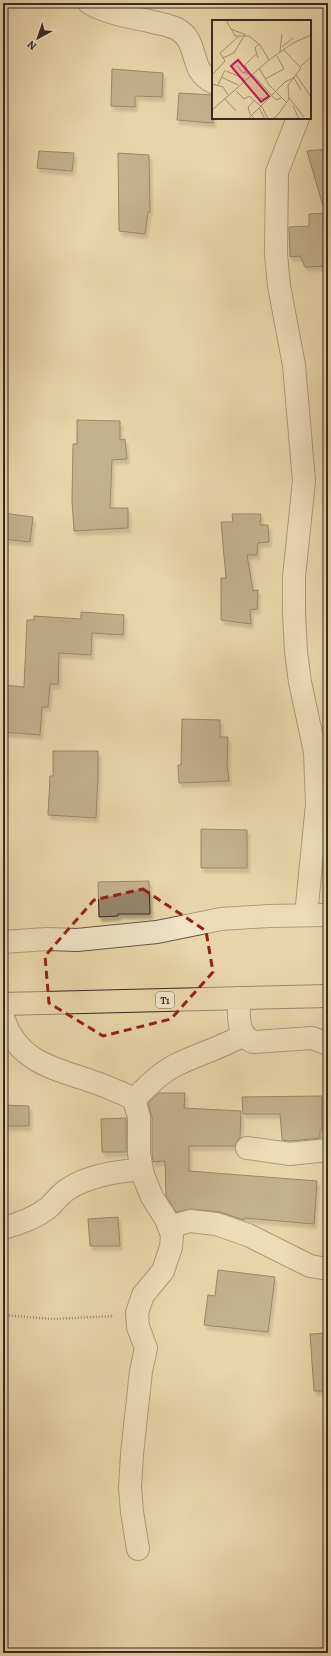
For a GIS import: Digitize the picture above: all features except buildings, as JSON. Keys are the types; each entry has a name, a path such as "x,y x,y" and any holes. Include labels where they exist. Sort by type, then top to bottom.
{"highway":[{"name":"T1","path":"3,1004 328,996"}],"street":[{"path":"89,3 110,13 135,17 176,29 188,38 195,60 202,74 212,81"},
{"path":"298,119 277,172 276,254 279,286 294,365 304,480 294,577 294,612 296,652 300,682 315,752 317,804 306,915"},
{"path":"3,942 47,939 77,940 157,932 221,919 269,916 328,916"},
{"path":"239,998 240,1027 243,1035 248,1040 253,1042 312,1038 328,1044"},
{"path":"3,1018 16,1043 35,1060 59,1071 107,1086 134,1100 139,1117 139,1154 142,1169 152,1197 170,1227 172,1247 168,1258 159,1278 151,1286 140,1302 137,1317 138,1327 144,1338 146,1348 141,1371 130,1488 138,1549"},
{"path":"134,1100 149,1084 173,1066 224,1045 243,1035"},
{"path":"248,1148 290,1154 328,1150"},
{"path":"3,1228 21,1223 38,1215 68,1189 86,1179 142,1169"},
{"path":"170,1227 190,1221 216,1224 248,1235 310,1266 328,1269"}],"path":[{"path":"3,1315 53,1318 100,1316 137,1317"}],"highlighted area":[{"path":"143,889 206,931 213,972 171,1019 103,1036 49,1003 45,956 94,900"}]}
